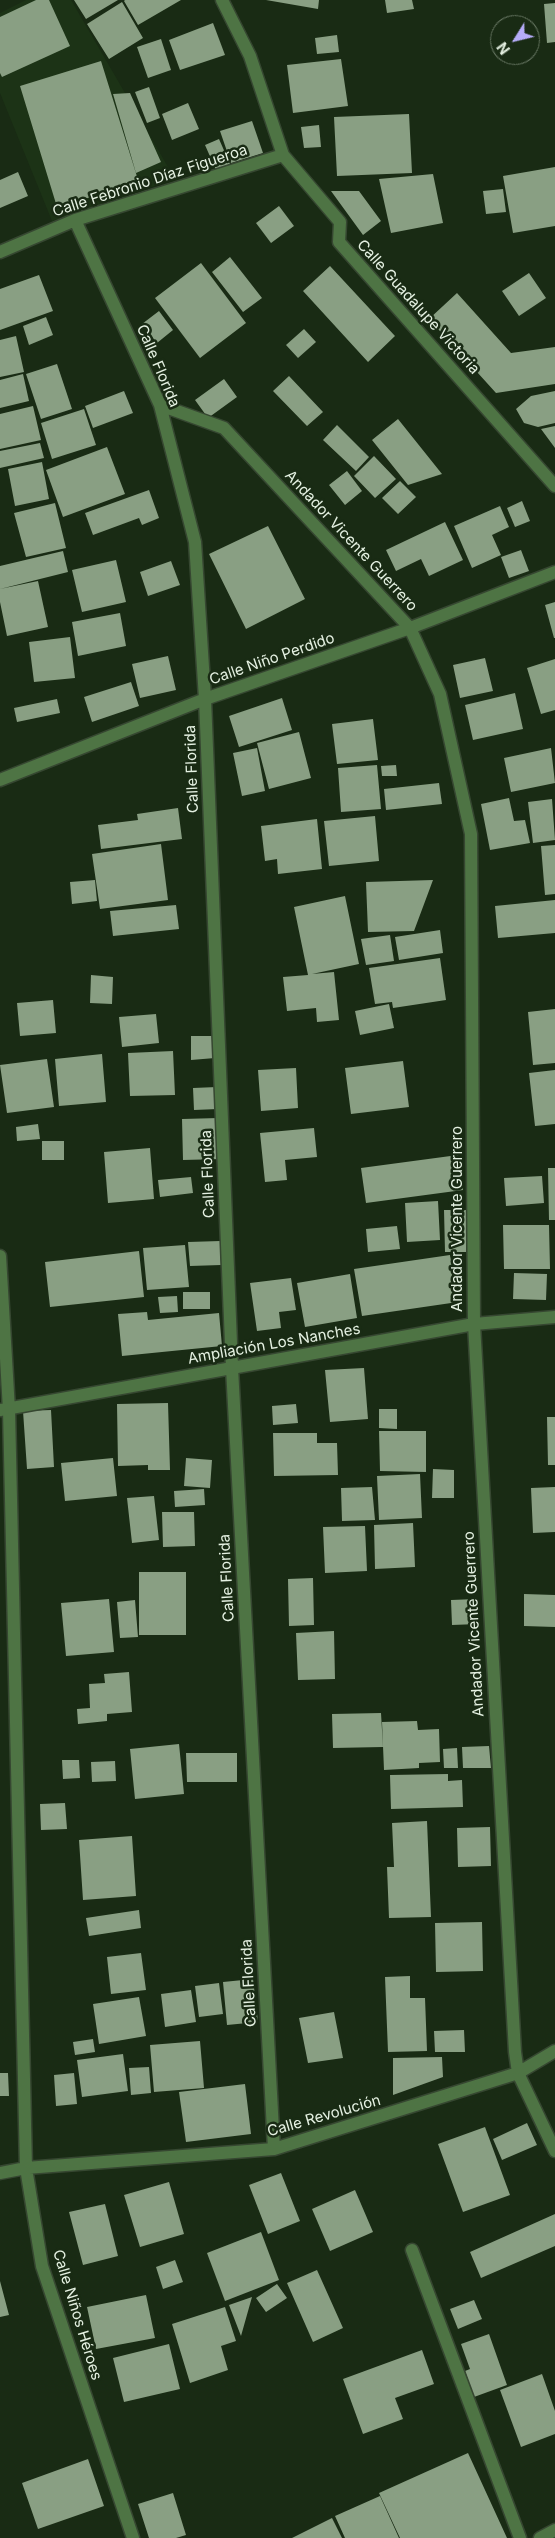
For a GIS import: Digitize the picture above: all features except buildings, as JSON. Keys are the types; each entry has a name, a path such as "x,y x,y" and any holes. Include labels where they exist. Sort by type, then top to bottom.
{"street":[{"name":"Calle Guadalupe Victoria","path":"222,0 250,56 283,156 340,222 339,242 555,486"},
{"name":"Calle Febronio Díaz Figueroa","path":"0,252 75,220 283,156"},
{"name":"Calle Florida","path":"75,220 160,406 195,542 205,699 232,1368 274,2149"},
{"name":"Andador Vicente Guerrero","path":"160,406 224,428 410,628 440,694 471,834 474,1324 515,2052 518,2073 555,2151"},
{"name":"Calle Niño Perdido","path":"0,780 205,699 410,628 555,572"},
{"name":"Calle Niños Héroes","path":"0,1256 26,2168 42,2266 132,2538"},
{"name":"Ampliación Los Nanches","path":"5,1410 474,1324 555,1317"},
{"name":"Calle Revolución","path":"0,2173 26,2168 274,2149 518,2073 555,2050"},
{"path":"412,2250 520,2538"},
{"path":"540,2538 555,2530"}],"shaded area":[{"path":"26,0 71,0 175,179 52,221 0,93 0,13"}]}
